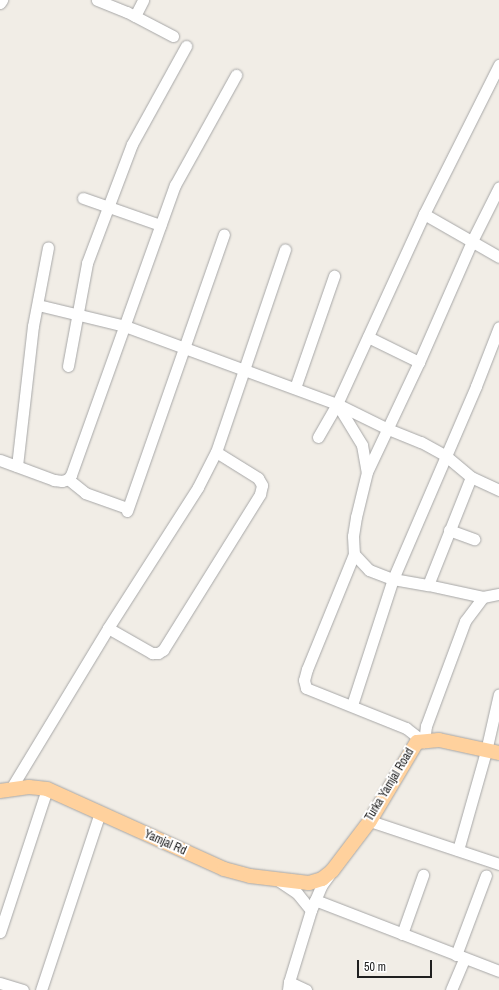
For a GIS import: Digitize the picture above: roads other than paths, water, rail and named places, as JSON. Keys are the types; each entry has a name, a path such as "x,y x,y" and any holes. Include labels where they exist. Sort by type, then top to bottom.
{"main road":[{"path":"424,742 439,740 493,752"},
{"name":"Turka Yamjal Road","path":"332,871 370,821 413,747 417,742 424,742"},
{"name":"Yamjal Rd","path":"5,790 29,787 47,789 237,874 279,881 308,883 322,879 332,871"}],"street":[{"path":"97,0 136,16 173,36"},
{"path":"136,16 142,0"},
{"path":"68,366 76,314 87,263 132,144 186,46"},
{"path":"318,437 337,404 424,214 495,83 499,65"},
{"path":"68,479 125,326 175,185 236,75"},
{"path":"424,742 406,728 352,705 306,688 304,680 354,554 353,536 356,517 367,472 419,362 472,241 499,187"},
{"path":"83,198 160,226"},
{"path":"424,214 499,257"},
{"path":"68,479 85,493 127,509 224,234"},
{"path":"17,466 33,326 48,247"},
{"path":"5,790 198,486 216,452 285,249"},
{"path":"295,388 334,276"},
{"path":"38,305 125,326 337,404 388,429 421,442 446,456 471,477 498,486"},
{"path":"352,705 393,579 499,327"},
{"path":"368,337 419,362"},
{"path":"337,404 362,445 367,472"},
{"path":"108,628 152,653 158,653 163,650 260,494 262,485 258,478 216,452"},
{"path":"0,460 54,480 62,481 68,479"},
{"path":"428,584 471,477"},
{"path":"449,530 474,539"},
{"path":"354,554 369,570 393,579 428,584 483,597 499,594"},
{"name":"Turka Yamjal Road","path":"424,742 426,726 465,621 483,597"},
{"path":"458,850 493,752 499,694"},
{"path":"0,932 47,789"},
{"path":"41,990 100,813"},
{"path":"370,821 499,864"},
{"name":"Turka Yamjal Road","path":"289,986 313,905 321,886 332,871"},
{"path":"402,934 423,875"},
{"path":"451,990 486,875"},
{"path":"279,881 313,905 402,934 499,971"},
{"path":"0,983 23,990"},
{"path":"289,986 306,990"}]}
